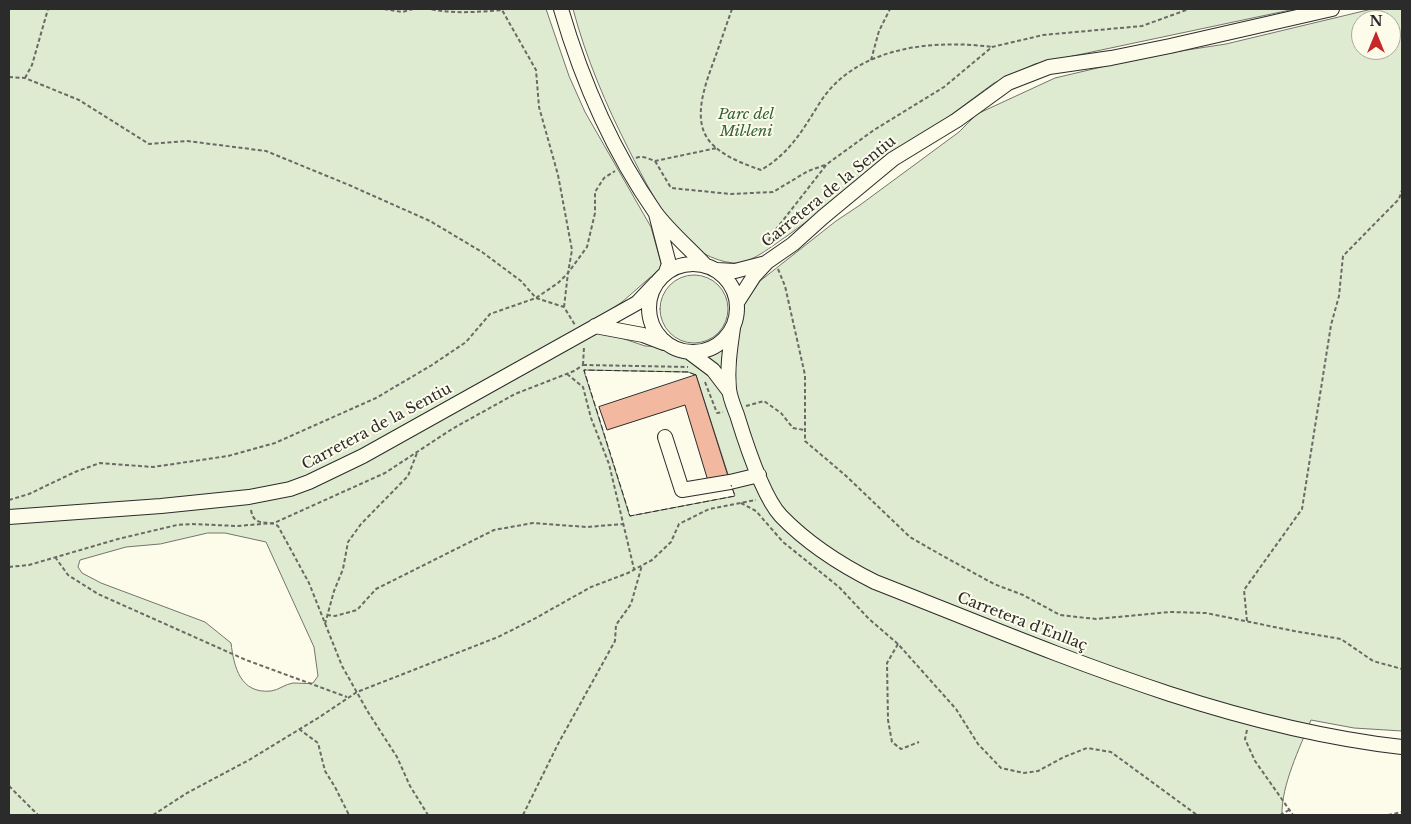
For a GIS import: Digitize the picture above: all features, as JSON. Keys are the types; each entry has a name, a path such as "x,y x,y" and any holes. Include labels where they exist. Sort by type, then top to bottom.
{"street":[{"path":"561,9 574,52 612,142 656,214 711,267 727,278 734,289 738,301 738,315 733,328 725,339 714,347 702,351 689,352 643,335 595,326"},
{"name":"Carretera de la Sentiu","path":"738,301 754,276 770,260 893,159 956,120 1008,83 1049,67 1111,58 1170,46 1332,9"},
{"path":"656,214 669,264 666,272"},
{"name":"Carretera de la Sentiu","path":"711,267 735,271 770,260"},
{"path":"668,344 651,323 650,296 656,283 666,272 678,266 691,263 711,267"},
{"name":"Carretera de la Sentiu","path":"9,517 160,506 249,497 296,487 364,456 637,303 656,283"},
{"name":"Carretera d'Enllaç","path":"733,328 728,356 729,391 744,438 761,481 780,515 818,548 845,567 875,582 1144,686 1250,718 1319,734 1402,747"},
{"name":"Carretera d'Enllaç","path":"689,352 713,370 729,391"},
{"path":"665,436 682,490 730,482 761,481"}],"path":[{"path":"25,78 32,65 48,9"},
{"path":"384,9 402,12 413,9"},
{"path":"429,9 443,12 472,13 502,10 536,70 539,107 558,175 572,250 564,307 584,344 583,365 693,367"},
{"path":"732,9 707,78 702,98 702,126 710,142 726,155 762,170 786,152 811,118 819,103 834,85 856,68 871,60 901,49 937,45 992,47 1043,35 1142,26 1189,9"},
{"path":"871,60 879,31 890,9"},
{"path":"655,161 671,188 731,194 773,192 808,171 827,164 874,130 944,88 992,47"},
{"path":"9,77 25,78 78,100 149,144 187,141 266,151 349,185 430,221 482,252 521,281 536,298 564,307"},
{"path":"632,160 639,156 655,161 718,148"},
{"path":"827,164 770,237 767,246 770,260 785,286 805,375 805,440 852,481 910,537 994,584 1023,595 1060,615 1096,619 1170,612 1206,613 1341,639 1372,661 1402,669"},
{"path":"9,500 29,494 75,472 100,463 153,467 228,456 275,443 376,398 432,365 466,342 490,314 536,298 558,283 568,273 587,247 594,213 595,192 604,178 615,172"},
{"path":"1247,622 1244,590 1302,509 1331,325 1339,296 1343,256 1399,199 1402,190"},
{"path":"566,374 583,387 608,464 634,569"},
{"path":"705,381 717,413 724,412"},
{"path":"745,406 764,401 781,413 793,428 804,430"},
{"path":"325,624 334,591 343,569 348,542 361,524 408,476 418,452"},
{"path":"153,815 187,793 249,760 356,692 498,637 591,587 652,560 671,542 679,524 709,509 756,500 761,481"},
{"path":"249,497 252,517 256,521 278,526 300,565 342,666 397,757 410,786 428,815"},
{"path":"741,503 756,512 783,542 839,587 869,619 898,644 956,709 978,744 1001,768 1024,773 1038,771 1064,757 1087,748 1111,752 1197,815"},
{"path":"327,616 335,616 357,610 376,589 494,530 532,523 587,527 624,524"},
{"path":"55,557 68,575 98,594 246,660 347,697"},
{"path":"523,815 558,744 615,642 616,625 631,604 642,565"},
{"path":"898,644 887,663 888,720 892,742 901,749 919,742"},
{"path":"1250,718 1245,739 1255,760 1293,815"},
{"path":"299,729 318,743 325,771 349,815"},
{"path":"9,786 38,815"},
{"path":"1280,815 1289,810"},
{"path":"1388,815 1402,812"}],"green space":[{"path":"9,9 546,9 569,76 585,112 651,227 662,267 622,302 586,326 645,346 732,351 744,305 760,281 836,221 959,132 977,114 1055,78 1148,56 1226,44 1351,14 1351,60 1401,60 1401,10 1368,10 1402,9 1402,731 1354,728 1311,720 1288,779 1282,815 9,815","holes":["584,370 688,372 696,375 735,496 630,516","208,533 225,533 266,542 314,647 318,676 313,683 293,683 271,691 261,691 252,688 240,677 234,661 231,643 205,622 101,583 82,573 78,567 80,560 126,547 160,544"]},
{"name":"Parc del Mil·leni","path":"573,9 1295,9 1035,64 994,83 768,249 747,261 733,263 718,260 704,254 691,245 672,225 659,205 646,183 605,99 590,63"},
{"path":"694,275 707,278 718,285 725,296 728,309 725,322 718,333 707,340 694,343 681,340 670,333 663,322 660,309 663,296 670,285 681,278"}],"building":[{"path":"696,375 728,476 708,481 685,405 607,430 599,407"}],"fence":[{"path":"696,375 688,372 584,370 630,516 735,496 731,485"}]}
